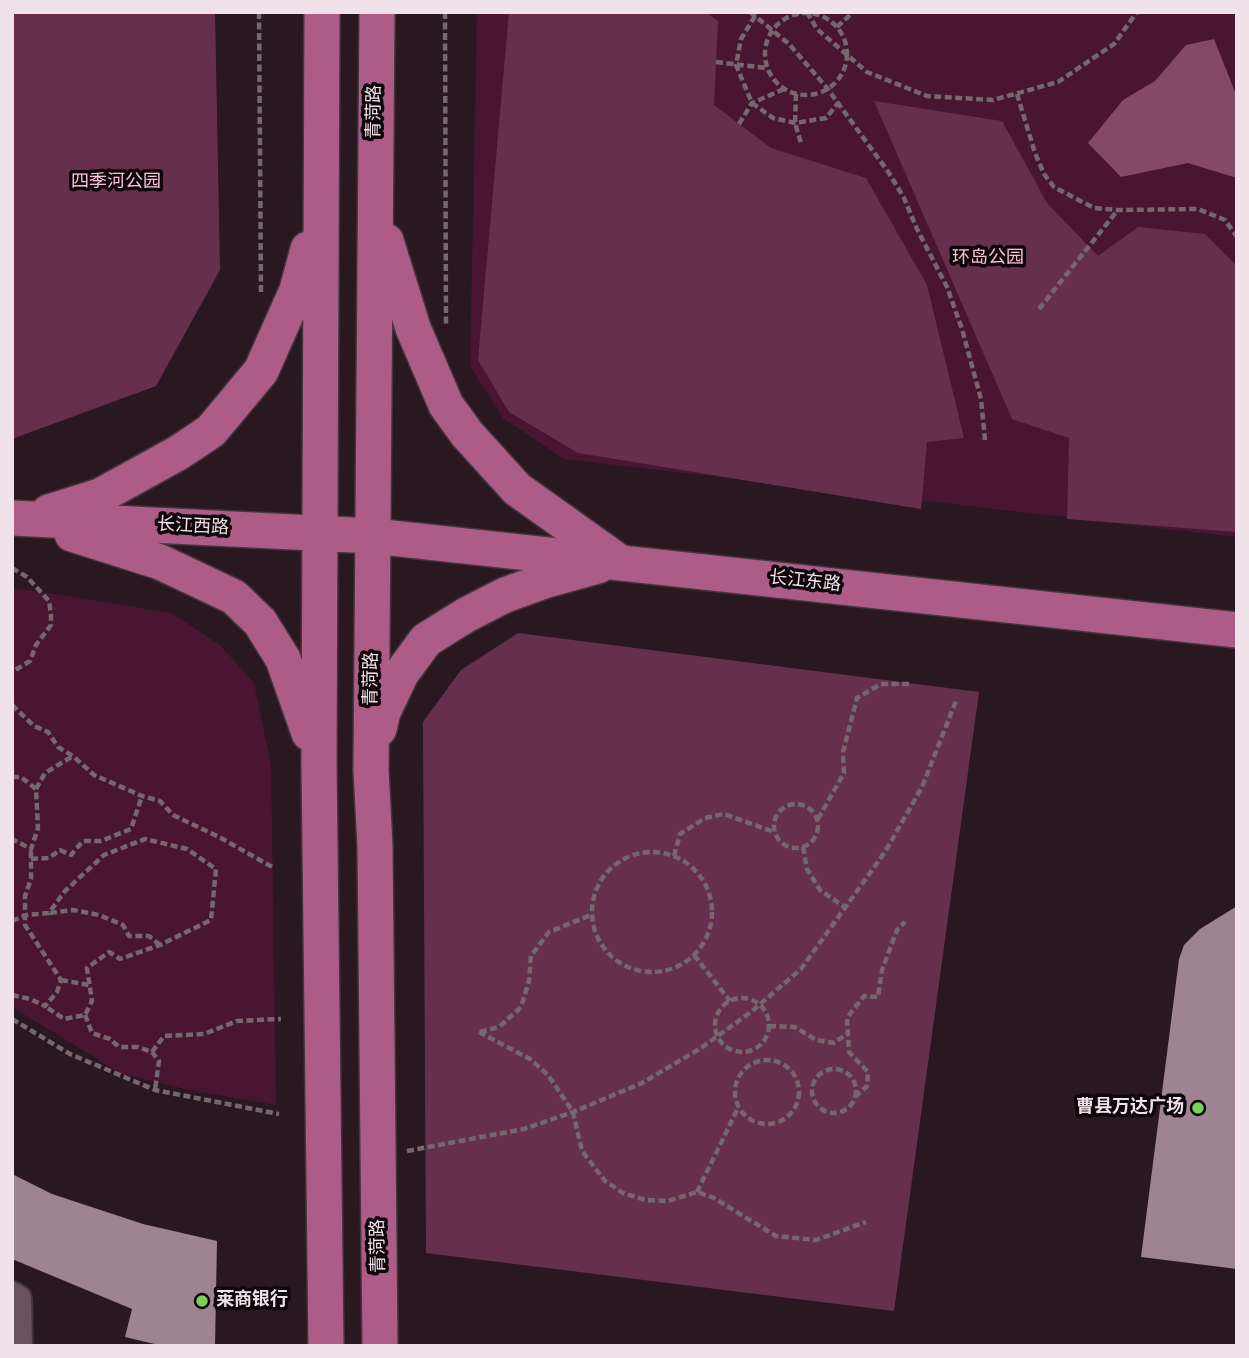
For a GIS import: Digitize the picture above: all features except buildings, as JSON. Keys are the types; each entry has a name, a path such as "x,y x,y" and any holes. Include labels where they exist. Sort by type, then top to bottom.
{"main road":[{"path":"322,12 318,534 326,1346"},
{"name":"青菏路","path":"377,12 371,770 375,846 380,1346"},
{"path":"374,178 389,255 413,328 446,405 467,434 517,489 618,561"},
{"path":"19,519 100,496 178,453 211,431 261,371 297,290 310,244 320,180"},
{"path":"19,519 160,562 233,597 260,622 284,659 319,764"},
{"name":"长江西路","path":"19,519 373,536"},
{"name":"长江东路","path":"373,536 1237,630"},
{"path":"371,770 383,712 401,674 426,640 505,594 618,561"}],"street":[{"path":"12,1296 17,1299 18,1346"}],"path":[{"path":"259,12 261,302"},
{"path":"445,12 446,338"},
{"path":"837,27 853,12"},
{"path":"808,13 817,29 867,72 927,96 993,100 1058,82 1114,44 1137,12"},
{"path":"808,13 820,15 837,27 846,45 846,54 843,72 834,84 809,95 784,89 774,80 767,68 766,42 772,30 782,21 793,15 808,13"},
{"path":"839,103 827,118 795,123 773,118 752,103 736,65 741,39 753,14 789,44 827,88 839,103 904,198 947,287 979,388 985,440"},
{"path":"716,62 767,68"},
{"path":"739,124 752,103 784,89"},
{"path":"796,94 795,123 801,143"},
{"path":"1017,94 1035,153 1044,174 1054,187 1094,208 1198,209 1224,220 1237,237"},
{"path":"1039,309 1118,210"},
{"path":"12,568 27,577 49,601 51,625 36,645 30,661 12,671"},
{"path":"818,819 802,804 787,806 776,817 775,832 782,844 789,847 809,844 818,833 818,819 826,802 844,773 843,752 858,698 881,684 911,684"},
{"path":"378,1152 395,1153 524,1129 573,1112 642,1083 717,1037 760,1005 801,969 885,852 922,787 956,701"},
{"path":"12,705 34,726 48,732 58,747 73,756 94,775 160,801 173,815 275,868"},
{"path":"73,756 46,773 36,789 38,828 31,849 31,879 25,896 25,925 61,980 89,985"},
{"path":"12,777 21,777 36,789"},
{"path":"31,859 49,858 60,850 71,855 83,841 101,841 131,829 142,796"},
{"path":"674,856 680,834 705,818 724,814 775,832"},
{"path":"12,839 31,849"},
{"path":"49,913 65,891 104,855 145,839 187,849 216,869 211,920 160,945 120,959 109,952 87,968 92,1001 85,1015 92,1033 110,1039 118,1046 138,1046 152,1052 159,1061 155,1090"},
{"path":"803,847 807,869 820,890 846,908"},
{"path":"655,852 674,856 691,866 704,882 711,901 712,921 706,940 694,956 678,967 659,972 639,971 621,964 606,951 595,934 591,915 594,895 602,877 617,863 635,854 655,852"},
{"path":"12,921 26,915 73,910 99,915 123,925 129,936 149,936 160,945"},
{"path":"591,915 549,932 531,956 529,981 521,1007 499,1027 479,1032 530,1059 548,1075 573,1112 582,1150 605,1181 623,1193 645,1200 668,1201 697,1192 714,1198 776,1236 816,1240 866,1222"},
{"path":"855,1097 856,1090 851,1077 839,1069 819,1074 815,1080 813,1095 820,1107 833,1112 847,1108 867,1086 869,1072 849,1052 847,1018 864,996 878,997 882,970 897,930 905,922"},
{"path":"694,956 730,1001"},
{"path":"46,1006 57,992 61,980"},
{"path":"12,995 46,1006 64,1018 85,1015"},
{"path":"748,999 760,1005 768,1017 769,1026 762,1044 755,1049 738,1053 729,1050 717,1037 714,1021 717,1013 730,1001 748,999"},
{"path":"152,1052 164,1037 204,1034 237,1021 281,1018"},
{"path":"12,1019 70,1054 155,1090 279,1114"},
{"path":"769,1026 796,1027 816,1040 834,1043 848,1033"},
{"path":"755,1049 762,1060"},
{"path":"762,1060 783,1064 797,1080 800,1091 793,1112 785,1119 764,1125 754,1122 738,1108 734,1098 737,1078 752,1063 762,1060"},
{"path":"800,1091 813,1095"},
{"path":"697,1192 738,1108"}],"green space":[{"name":"四季河公园","path":"12,12 215,12 220,270 156,386 12,439"},
{"name":"环岛公园","path":"477,12 1237,12 1237,537 564,459 503,418 470,366"},
{"path":"509,12 706,12 718,21 714,105 771,148 866,178 927,285 964,438 927,442 921,509 578,453 509,412 478,360"},
{"path":"874,101 1002,121 1047,203 1098,256 1138,227 1205,234 1237,266 1237,532 1067,519 1069,438 1012,419"},
{"path":"12,589 171,613 220,645 254,683 271,765 276,1105 193,1091 120,1073 12,1007"},
{"path":"518,633 979,692 894,1311 426,1253 423,722 461,670"}],"shaded area":[{"path":"1214,39 1237,97 1237,178 1188,163 1121,177 1088,143 1123,100 1155,81 1186,45"}],"place":[{"name":"曹县万达广场","path":"1198,1108"},
{"name":"莱商银行","path":"202,1301"}]}
